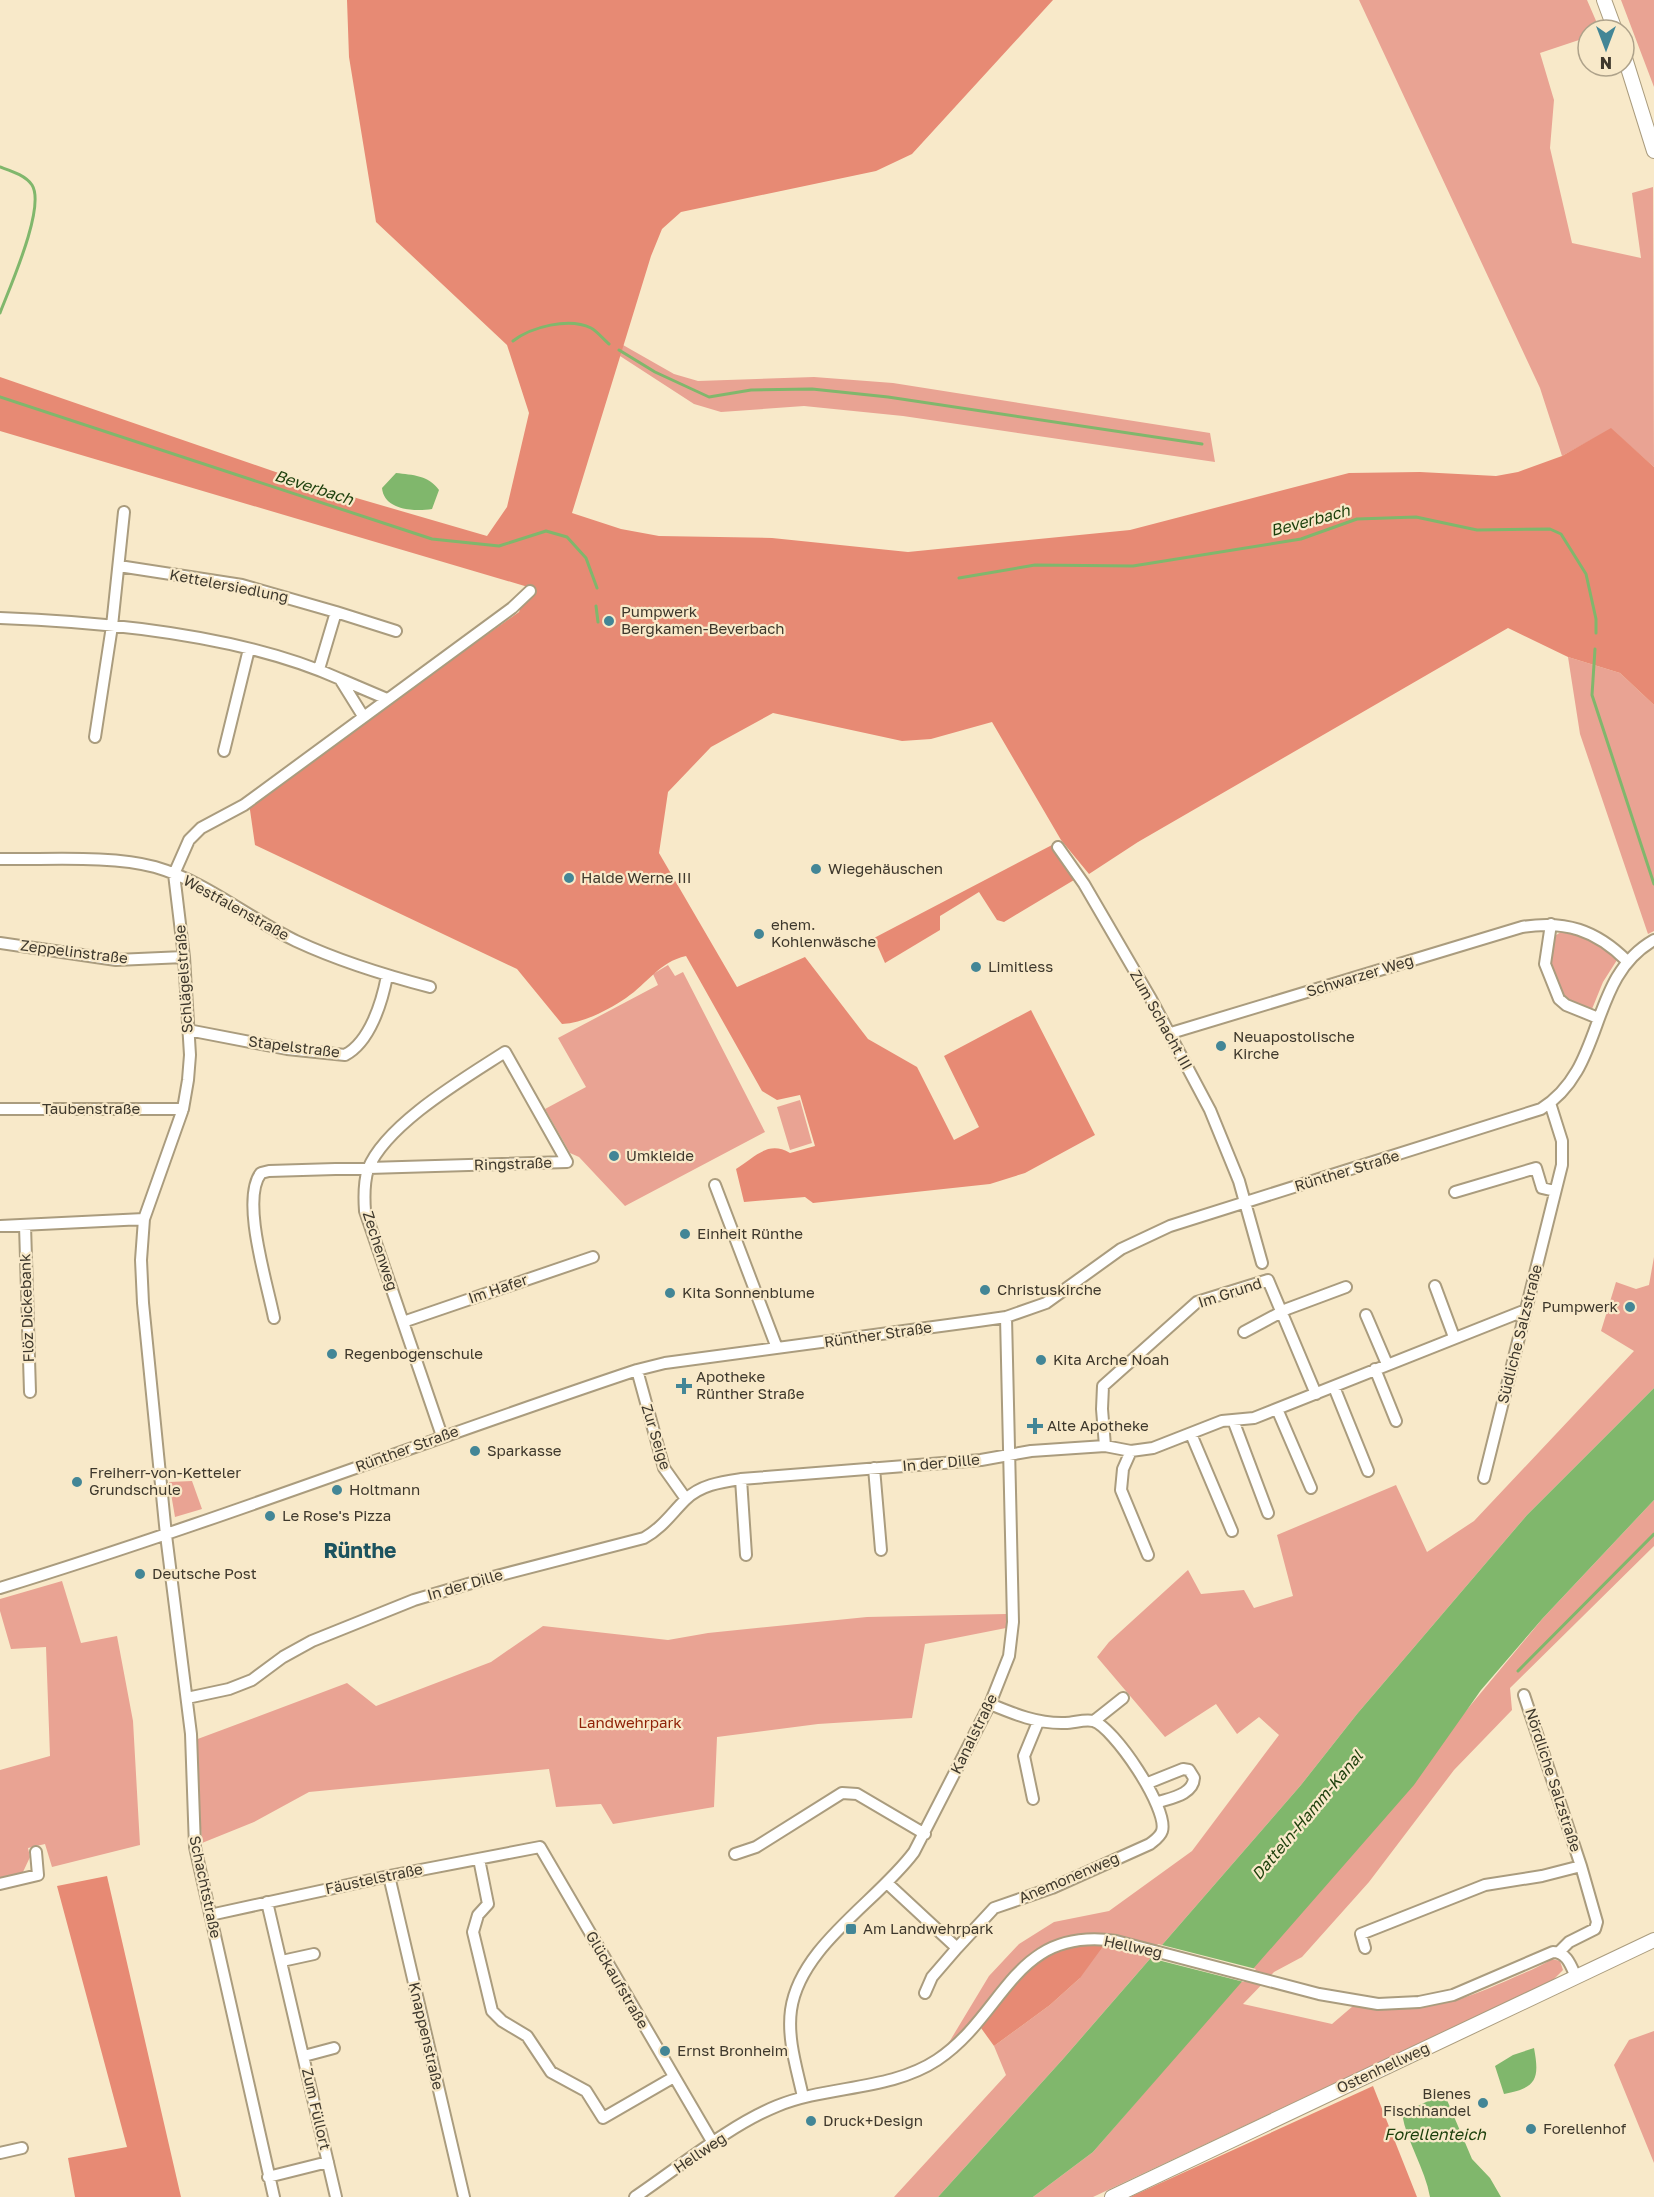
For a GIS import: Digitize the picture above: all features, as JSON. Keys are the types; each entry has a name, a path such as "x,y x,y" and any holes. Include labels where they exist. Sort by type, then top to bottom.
{"main road":[{"path":"1604,0 1611,18"},
{"path":"1631,78 1654,151"},
{"name":"Ostenhellweg","path":"1112,2197 1654,1940"}],"street":[{"path":"96,737 112,626 124,512"},
{"name":"Kettelersiedlung","path":"119,566 242,585 396,631"},
{"path":"174,874 189,840 201,828 244,805 512,608 530,591"},
{"path":"319,669 336,612"},
{"path":"0,618 112,626 249,649 319,669 387,699"},
{"path":"224,751 249,649"},
{"path":"340,679 363,716"},
{"name":"Zum Schacht III","path":"1058,848 1084,884 1171,1033 1210,1110 1239,1182 1244,1202"},
{"name":"Westfalenstraße","path":"0,859 137,863 174,874 209,890 295,940 387,976 430,987"},
{"name":"Schlägelstraße","path":"166,1535 143,1303 141,1260 144,1219 183,1109 188,1080 184,957 174,874"},
{"path":"1551,924 1545,964 1559,999 1566,1005 1598,1018"},
{"name":"Schwarzer Weg","path":"1171,1033 1522,927 1551,924 1581,928 1595,935 1627,961"},
{"name":"Rünther Straße","path":"0,1588 166,1535 441,1436 637,1370 665,1363 1006,1317 1046,1304 1121,1249 1143,1237 1244,1202 1507,1121 1550,1103 1571,1082 1583,1064 1598,1018 1617,976 1627,961 1654,940"},
{"name":"Zeppelinstraße","path":"0,943 116,960 184,957"},
{"name":"Stapelstraße","path":"188,1030 287,1050 345,1055 357,1045 374,1018 387,976"},
{"name":"Ringstraße","path":"369,1169 567,1162 505,1052"},
{"name":"Zechenweg","path":"441,1436 365,1211 365,1186 369,1169 384,1143 439,1096 505,1052"},
{"name":"Südliche Salzstraße","path":"1484,1478 1562,1165 1562,1141 1550,1103"},
{"name":"Taubenstraße","path":"0,1109 183,1109"},
{"path":"1455,1192 1536,1168 1542,1188 1555,1191"},
{"path":"274,1318 255,1222 256,1179 261,1173 269,1171 369,1169"},
{"path":"715,1185 725,1217 777,1348"},
{"name":"Im Grund","path":"1244,1202 1262,1263"},
{"path":"0,1226 144,1219"},
{"name":"Flöz Dickebank","path":"25,1225 30,1392"},
{"name":"Im Hafer","path":"403,1322 593,1257"},
{"name":"Im Grund","path":"1105,1446 1103,1386 1197,1302 1268,1280 1316,1394"},
{"path":"1435,1286 1454,1337"},
{"path":"1244,1332 1287,1309 1346,1287"},
{"path":"1148,1555 1121,1490 1123,1469 1131,1451 1153,1448 1233,1420 1254,1418 1526,1310"},
{"path":"1366,1315 1387,1364"},
{"name":"Kanalstraße","path":"803,2097 791,2037 793,2003 802,1977 833,1936 903,1868 925,1834 990,1704 1009,1656 1013,1632 1007,1457 1006,1317"},
{"path":"1375,1369 1396,1421"},
{"name":"Zur Seige","path":"637,1370 664,1468 686,1499"},
{"path":"1334,1387 1368,1471"},
{"path":"1277,1409 1311,1488"},
{"path":"1233,1420 1268,1513"},
{"path":"1191,1434 1232,1531"},
{"name":"In der Dille","path":"187,1698 228,1689 252,1680 283,1657 312,1641 414,1600 644,1538 664,1525 686,1499 710,1485 741,1479 1007,1457 1031,1451 1105,1446 1131,1451"},
{"path":"874,1468 881,1550"},
{"path":"741,1479 746,1555"},
{"name":"Schachtstraße","path":"166,1535 187,1698 195,1846 274,2197"},
{"name":"Nördliche Salzstraße","path":"1524,1695 1581,1866 1597,1922 1595,1929 1569,1942 1559,1952"},
{"path":"990,1704 1038,1722 1094,1721 1123,1698"},
{"name":"Anemonenweg","path":"925,1993 932,1977 994,1908 1052,1888 1158,1838 1162,1830 1162,1821 1148,1783 1105,1730 1094,1721"},
{"path":"1033,1799 1024,1756 1038,1722"},
{"path":"1148,1783 1183,1769 1189,1770 1194,1778 1192,1787 1187,1791 1156,1803"},
{"path":"735,1854 756,1847 842,1793 857,1794 925,1834"},
{"name":"Fäustelstraße","path":"210,1916 389,1876 540,1847"},
{"name":"Glückaufstraße","path":"540,1847 713,2143"},
{"path":"0,1884 38,1875 36,1852"},
{"path":"479,1859 488,1904 478,1915 473,1932 490,2005 497,2017 527,2036 551,2072 586,2091 603,2118 674,2077"},
{"name":"Nördliche Salzstraße","path":"1365,1948 1360,1934 1485,1885 1542,1876 1581,1866"},
{"name":"Knappenstraße","path":"389,1876 464,2197"},
{"path":"887,1883 957,1948"},
{"name":"Zum Füllort","path":"267,1902 336,2197"},
{"name":"Hellweg","path":"635,2197 755,2116 803,2097 895,2079 925,2068 967,2036 1017,1972 1046,1950 1086,1939 1104,1939 1132,1945 1273,1982 1349,2000 1378,2004 1419,2002 1478,1986 1544,1956 1559,1952"},
{"path":"1559,1952 1565,1956 1576,1977"},
{"path":"282,1961 314,1954"},
{"name":"Zum Füllort","path":"304,2056 334,2048"},
{"path":"0,2153 22,2148"},
{"name":"Zum Füllort","path":"268,2177 328,2162"}],"green space":[{"path":"1359,0 1587,0 1595,18 1576,18 1576,41 1540,53 1554,100 1550,148 1572,243 1641,258 1632,193 1653,187 1654,467 1611,429 1562,456 1540,388"},
{"path":"1621,0 1654,0 1654,87 1636,40 1636,18 1628,18"},
{"path":"623,345 674,374 698,381 814,377 893,383 1210,433 1215,462 903,416 804,406 721,412 694,404 620,356"},
{"path":"1568,657 1620,673 1654,705 1654,931 1648,934 1580,734"},
{"path":"1561,932 1591,942 1617,960 1603,982 1592,1009 1565,999 1548,966 1553,937"},
{"path":"668,965 675,976 683,972 765,1132 625,1206 579,1157 570,1153 545,1109 586,1087 558,1038 658,985 653,974"},
{"path":"800,1100 812,1143 790,1150 777,1107"},
{"path":"1654,1257 1654,1388 1527,1515 1357,1714 1301,1785 1063,2059 938,2197 894,2197 1006,2075 994,2046 1050,2005 1080,1978 997,2005 981,2028 948,2044 989,1976 1019,1944 1054,1922 1109,1911 1192,1851 1279,1735 1259,1717 1237,1734 1216,1704 1165,1737 1097,1657 1109,1642 1188,1570 1201,1594 1244,1590 1254,1608 1293,1596 1277,1535 1396,1485 1427,1552 1474,1521 1634,1351 1601,1331 1616,1282 1636,1289 1649,1285"},
{"path":"192,1481 202,1509 175,1517 169,1482"},
{"path":"1654,1500 1654,1546 1510,1688 1512,1710 1454,1770 1369,1882 1302,1957 1274,1972 1243,2004 1332,2024 1353,2006 1415,2008 1465,1997 1552,1959 1560,1961 1563,1970 1552,1981 1093,2197 1033,2197 1093,2152 1259,1960 1543,1618"},
{"path":"62,1581 81,1643 117,1636 133,1721 140,1845 52,1867 45,1844 28,1848 30,1857 23,1872 0,1878 0,1770 50,1756 46,1647 11,1649 0,1611 0,1599"},
{"name":"Landwehrpark","path":"1006,1614 1006,1628 925,1644 912,1718 818,1724 717,1737 714,1807 613,1824 601,1804 556,1807 549,1769 309,1792 254,1822 202,1843 195,1740 347,1683 376,1706 491,1662 543,1626 668,1640 708,1633 867,1617"},
{"path":"1654,2031 1654,2163 1614,2065 1629,2040"}],"shaded area":[{"path":"347,0 1053,0 912,154 876,171 681,212 662,229 651,256 572,513 621,529 659,536 772,538 908,552 1130,530 1349,473 1420,472 1496,476 1518,472 1562,456 1611,428 1654,467 1654,705 1620,673 1568,657 1508,628 1138,842 1089,874 1061,840 992,722 931,739 902,741 773,713 711,747 668,792 659,853 737,987 805,957 868,1039 917,1067 954,1140 979,1127 944,1056 1031,1010 1095,1135 1025,1173 990,1184 813,1203 805,1197 744,1202 736,1169 768,1149 782,1149 790,1153 815,1146 800,1095 777,1100 762,1091 686,956 668,963 612,1007 587,1018 562,1024 517,969 255,845 249,803 519,612 528,587 0,431 0,377 322,488 487,536 507,507 529,413 507,345 376,222 349,57"},
{"path":"1052,845 1074,880 1004,922 997,920 979,892 940,916 940,930 885,963 874,938"},
{"path":"107,1876 181,2197 75,2197 68,2158 127,2147 57,1886"},
{"path":"1096,1943 1104,1945 1080,1978 1050,2005 994,2046 981,2028 1017,1980 1042,1960 1063,1948"},
{"path":"1373,2086 1417,2197 1130,2197"}],"water":[{"path":"396,473 420,477 435,485 439,490 432,509 401,508 388,501 382,488"},
{"name":"Datteln-Hamm-Kanal","path":"1654,1388 1654,1500 1543,1618 1481,1690 1414,1785 1093,2152 1033,2197 938,2197 1063,2059 1301,1785 1357,1714 1527,1515"},
{"name":"Forellenteich","path":"1534,2048 1536,2075 1533,2081 1523,2089 1504,2094 1495,2066 1513,2055"},
{"name":"Forellenteich","path":"1444,2093 1472,2159 1490,2178 1501,2197 1430,2197 1402,2114"}],"pier":[{"path":"1158,1944 1256,1969 1244,1982 1146,1957"}],"waterway":[{"path":"0,167 26,179 32,185 35,196 34,211 25,248 0,313"},
{"path":"513,341 540,328 572,323 591,328 609,344"},
{"path":"619,350 655,372 709,397 751,390 812,389 888,397 1202,444"},
{"name":"Beverbach","path":"0,397 432,539 499,546 546,531 567,537 586,558 597,588"},
{"name":"Beverbach","path":"959,578 1035,565 1133,566 1301,539 1357,519 1416,517 1477,530 1550,529 1561,534 1586,574 1596,619 1596,633"},
{"name":"Beverbach","path":"596,606 598,622"},
{"name":"Beverbach","path":"1595,649 1592,695 1654,884"},
{"path":"1518,1671 1654,1534"}],"place":[{"name":"Pumpwerk Bergkamen-Beverbach","path":"609,621"},
{"name":"Wiegehäuschen","path":"816,869"},
{"name":"Halde Werne III","path":"569,878"},
{"name":"ehem. Kohlenwäsche","path":"759,934"},
{"name":"Limitless","path":"976,967"},
{"name":"Neuapostolische Kirche","path":"1221,1046"},
{"name":"Umkleide","path":"614,1156"},
{"name":"Einheit Rünthe","path":"685,1234"},
{"name":"Christuskirche","path":"985,1290"},
{"name":"Kita Sonnenblume","path":"670,1293"},
{"name":"Pumpwerk","path":"1630,1307"},
{"name":"Regenbogenschule","path":"332,1354"},
{"name":"Kita Arche Noah","path":"1041,1360"},
{"name":"Apotheke Rünther Straße","path":"684,1386"},
{"name":"Alte Apotheke","path":"1035,1426"},
{"name":"Sparkasse","path":"475,1451"},
{"name":"Freiherr-von-Ketteler Grundschule","path":"77,1482"},
{"name":"Holtmann","path":"337,1490"},
{"name":"Le Rose's Pizza","path":"270,1516"},
{"name":"Deutsche Post","path":"140,1574"},
{"name":"Am Landwehrpark","path":"851,1929"},
{"name":"Ernst Bronheim","path":"665,2051"},
{"name":"Bienes Fischhandel","path":"1483,2103"},
{"name":"Druck+Design","path":"811,2121"},
{"name":"Forellenhof","path":"1531,2129"}],"district":[{"name":"Rünthe","path":"360,1551"}]}
